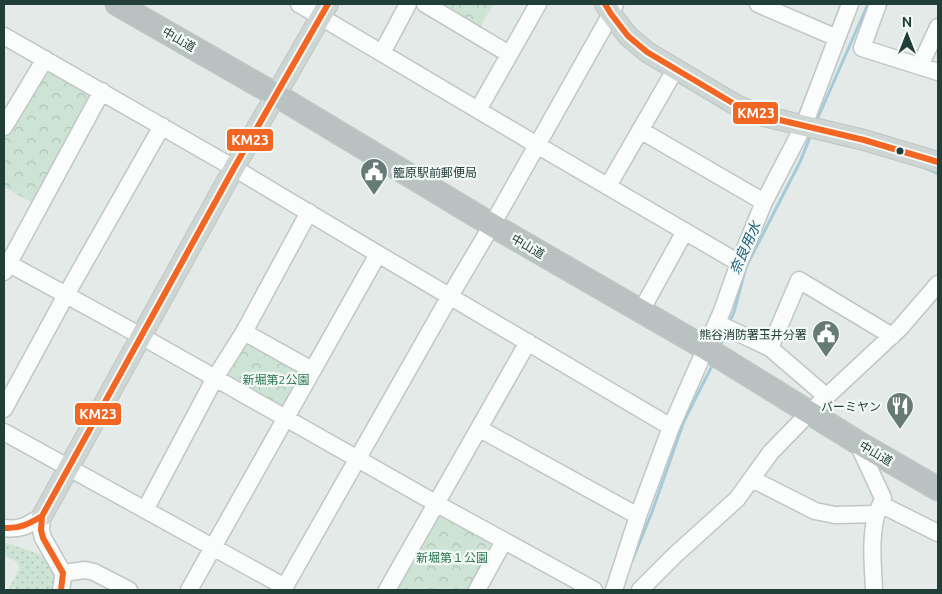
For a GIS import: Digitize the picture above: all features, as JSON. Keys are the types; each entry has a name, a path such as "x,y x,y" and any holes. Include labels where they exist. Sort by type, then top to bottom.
{"highway":[{"name":"中山道","path":"117,4 276,95 492,225 713,353 857,442 938,489"}],"main road":[{"path":"610,7 628,36 647,52 736,105 763,116 864,140 938,162"},
{"path":"42,516 234,168 324,10"}],"street":[{"path":"299,4 324,10 382,53 739,262"},
{"path":"382,53 408,4"},
{"path":"425,4 508,54"},
{"path":"478,110 538,4"},
{"path":"758,4 837,38"},
{"path":"614,590 638,516 671,427 713,353 725,327 722,311 739,262 764,202 812,127 837,38 850,4"},
{"path":"878,4 862,48 938,72"},
{"path":"4,432 284,589 537,145 610,7"},
{"path":"920,66 938,27"},
{"path":"4,36 234,168 671,427"},
{"path":"4,127 45,59"},
{"path":"608,186 675,70"},
{"path":"102,91 6,266 66,294 436,504 594,590"},
{"path":"4,409 66,294 162,126"},
{"path":"640,130 764,202"},
{"path":"144,510 309,212"},
{"path":"641,311 685,231"},
{"path":"189,590 378,254"},
{"path":"770,348 799,280 892,336"},
{"path":"640,590 675,555 737,499 771,452 900,328 938,284"},
{"path":"725,327 770,348 827,397"},
{"path":"244,332 312,370"},
{"path":"387,590 528,342"},
{"path":"480,429 638,516"},
{"path":"857,442 883,498 872,540 874,590"},
{"path":"752,479 815,511 835,515 879,509 938,534"},
{"path":"4,528 21,528 42,516"},
{"path":"42,516 41,530 43,538 63,572 61,590"},
{"path":"477,590 504,542"},
{"path":"63,572 85,570 94,572 129,590"}],"green space":[{"path":"439,4 493,4 480,28"},
{"path":"51,68 94,92 36,205 4,187 4,138 45,70"},
{"name":"新堀第2公園","path":"250,339 304,374 286,405 281,407 229,377 227,373 243,341"},
{"name":"新堀第１公園","path":"437,513 496,542 473,590 393,590"},
{"path":"4,542 36,553 47,559 54,573 51,590 19,590 13,587 11,590 8,590 20,568 17,562 4,555"}],"waterway":[{"name":"奈良用水","path":"816,122 868,4"},
{"name":"奈良用水","path":"729,323 734,312 746,267 800,162 811,135"},
{"path":"923,167 938,174"},
{"name":"奈良用水","path":"720,347 726,331"},
{"name":"奈良用水","path":"632,561 652,512 684,421 714,362"}],"transit line":[{"name":"KM23","path":"4,528 24,525 42,516 234,168 328,4"},
{"name":"KM23","path":"605,4 628,36 647,52 736,105 763,116 864,140 938,162"},
{"name":"KM23","path":"42,516 41,530 43,538 63,573 61,590"}],"place":[{"name":"籠原駅前郵便局","path":"374,196"},
{"name":"熊谷消防署玉井分署","path":"826,358"},
{"name":"バーミヤン","path":"900,430"}]}
